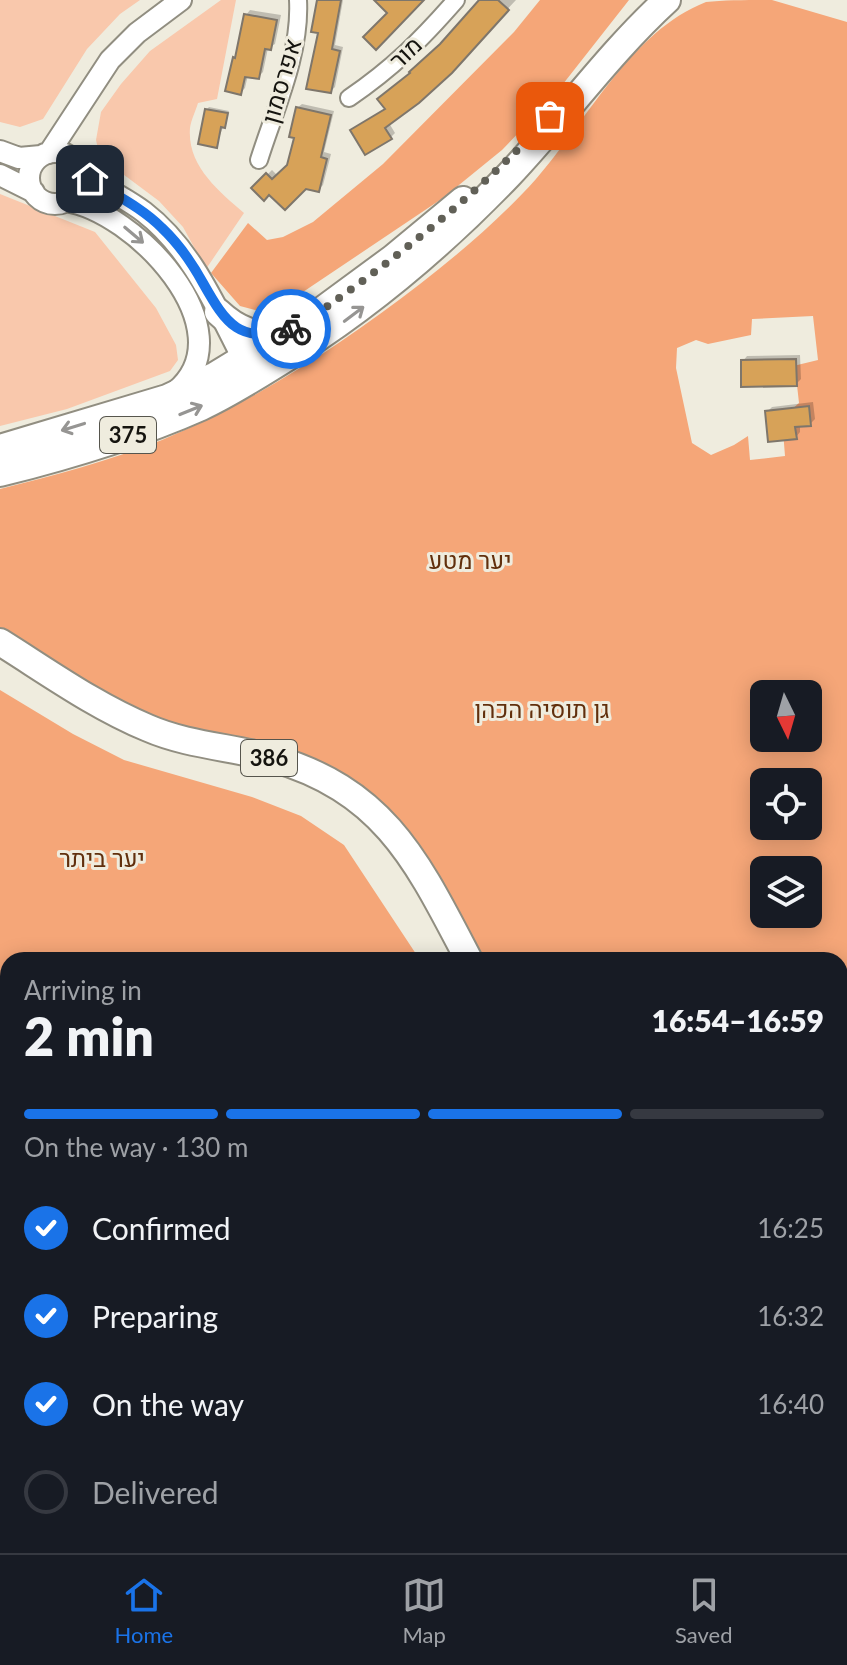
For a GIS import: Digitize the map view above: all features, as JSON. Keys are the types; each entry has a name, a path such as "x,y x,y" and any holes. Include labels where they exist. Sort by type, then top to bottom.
{"main road":[{"name":"375","path":"0,448 167,398 214,376 299,326 393,258 503,166 598,59 657,0"},
{"name":"375","path":"0,473 124,437 201,407 326,334 430,253 532,151 627,41 667,0"},
{"path":"218,312 238,328 251,333 274,334 299,326"},
{"name":"386","path":"0,642 98,704 149,729 204,745 281,761 306,769 346,790 380,817 410,854 465,952"}],"street":[{"path":"34,192 29,175 32,166 75,116 110,60 137,33 181,0"},
{"name":"אפרסמון","path":"259,160 297,36 298,0"},
{"name":"מור","path":"349,98 386,73 456,0"},
{"path":"65,201 77,192 81,183 71,131 75,116"},
{"path":"0,151 19,158 58,152 76,162 90,179 143,211 162,228 189,260 243,359 245,370 241,386"},
{"path":"0,175 48,202 65,201 92,208 129,229 158,257 187,302 199,330 197,363 186,381 167,398"}],"shaded area":[{"path":"0,0 140,0 120,14 87,49 43,119 20,127 0,122"},
{"path":"221,0 236,0 217,99 198,103 191,125 190,142 206,176 244,213 206,269 183,227 159,201 100,157 96,140 101,112 150,51"},
{"path":"0,194 95,232 156,308 176,345 178,360 170,371 67,409 0,426"}],"green space":[{"path":"540,0 629,0 552,98 502,150 443,198 297,296 263,312 240,306 211,273 248,223 267,240 283,237 313,222 383,164 514,32"},
{"name":"יער מטע","path":"772,0 847,22 847,952 469,952 380,805 141,714 0,631 0,489 102,461 162,440 230,408 328,350 390,307 480,234 536,179 633,55 679,16 706,2","holes":["813,316 818,360 785,368 796,376 799,403 782,418 785,456 750,460 748,436 711,455 692,443 676,368 677,348 696,340 708,344 751,335 752,319"]},
{"name":"יער ביתר","path":"0,690 73,734 124,760 252,797 301,816 344,845 415,952 0,952"}],"building":[{"path":"317,0 341,0 332,49 340,51 331,93 306,89 318,33 311,32"},
{"path":"374,0 424,0 376,50 363,37 387,13"},
{"path":"479,0 498,0 509,10 452,73 385,128 392,139 365,155 350,130 385,109 377,99 440,44"},
{"path":"244,14 277,20 271,50 265,49 259,79 245,77 241,95 225,91"},
{"path":"296,107 331,115 321,157 327,159 319,192 306,189 285,210 269,195 264,201 251,188 266,173 272,179 287,165 294,138 289,137"},
{"path":"205,109 228,113 225,128 221,127 217,148 198,144"},
{"path":"796,359 797,386 741,387 741,360"},
{"path":"809,406 811,426 795,427 797,439 768,442 765,411"}],"way so far":[{"path":"291,329 393,258 503,166 550,116"}],"route":[{"path":"90,179 143,211 162,228 189,260 218,312 226,320 238,328 264,335 291,329"}],"park label":[{"name":"גן תוסיה הכהן","path":"542,710"}]}
